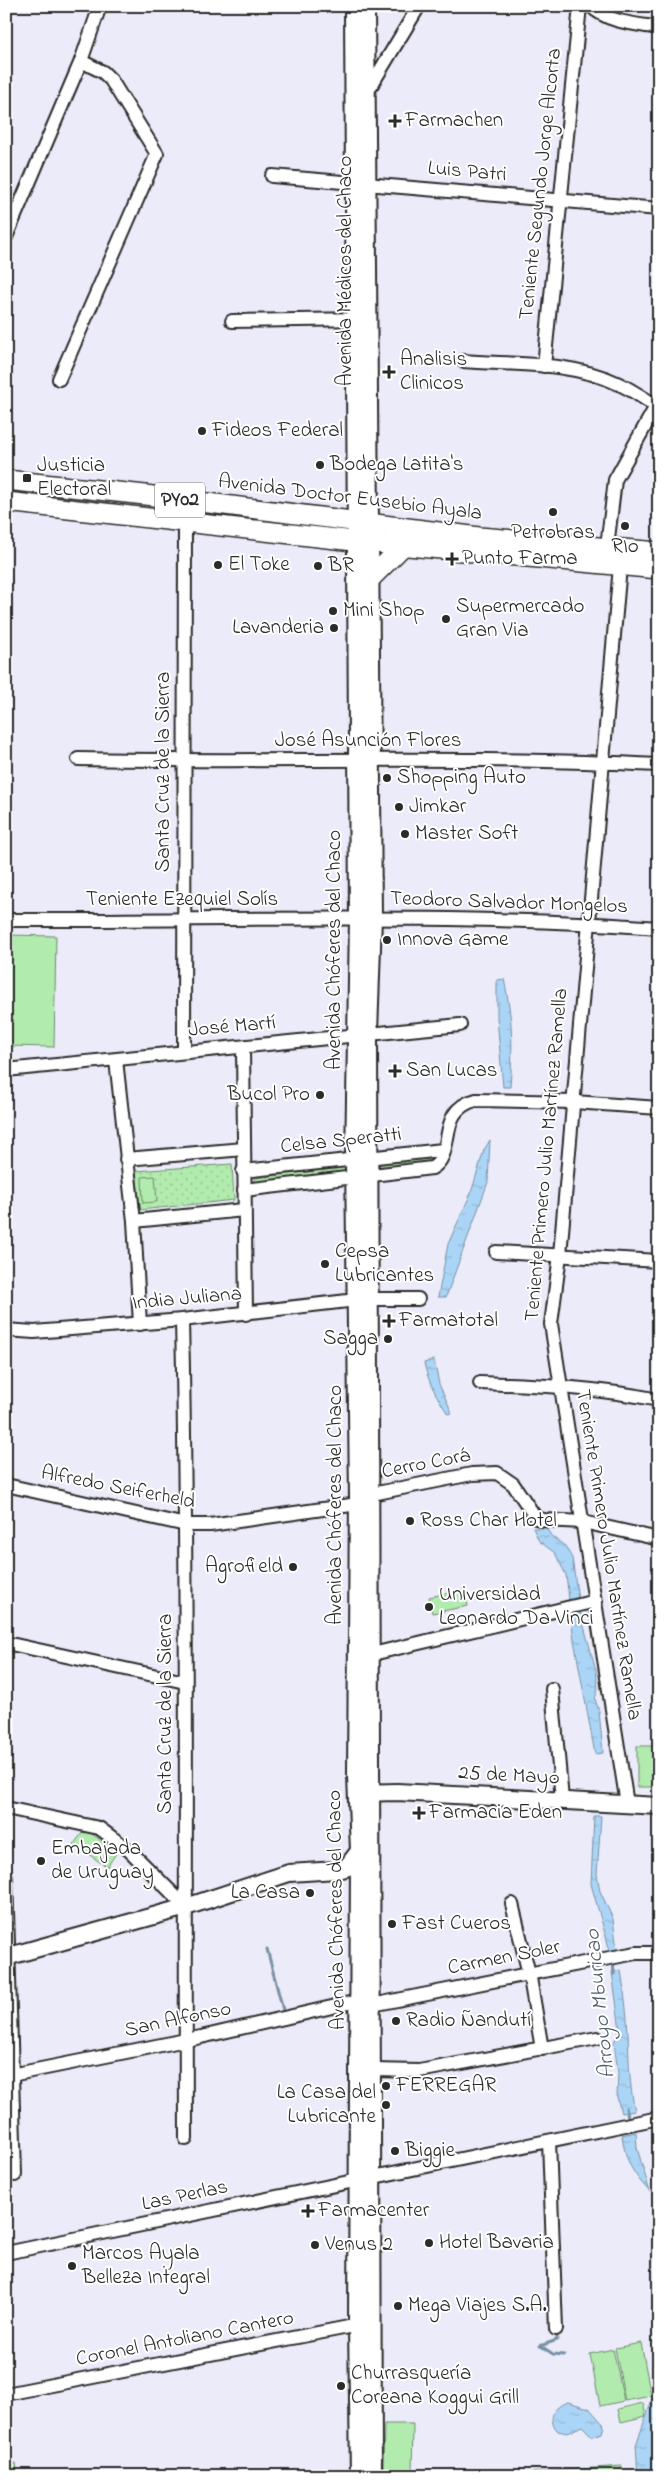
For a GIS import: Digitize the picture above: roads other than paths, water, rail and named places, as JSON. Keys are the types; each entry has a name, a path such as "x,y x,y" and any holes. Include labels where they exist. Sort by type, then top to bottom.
{"highway":[{"name":"Avenida Doctor Eusebio Ayala","path":"11,480 361,533 404,545 659,569"},
{"path":"9,502 11,480"},
{"name":"Avenida Doctor Eusebio Ayala","path":"9,502 185,522 505,540 659,552"},
{"path":"369,580 404,545"}],"main road":[{"name":"Avenida Médicos del Chaco","path":"352,6 359,95 361,533"},
{"name":"Avenida Médicos del Chaco","path":"359,95 366,6"},
{"name":"Avenida Chóferes del Chaco","path":"361,533 369,580 364,760"},
{"name":"Avenida Chóferes del Chaco","path":"361,533 365,919 362,1158 364,1656 371,1795 371,1876 365,2003 373,2070 366,2179"},
{"name":"Avenida Chóferes del Chaco","path":"359,2476 366,2179 365,2003 359,1851 371,1795 356,1685 364,1656"},
{"name":"25 de Mayo","path":"371,1795 562,1800 659,1806"},
{"path":"371,1795 380,1802 377,1810 376,1865 371,1876"},
{"path":"8,1957 186,1907 289,1873 346,1868 359,1851"},
{"name":"Avenida Chóferes del Chaco","path":"364,2324 373,2476"}],"street":[{"path":"6,237 81,61 100,6"},
{"path":"359,95 419,6"},
{"name":"Teniente Segundo Jorge Alcorta","path":"544,366 580,6"},
{"path":"591,6 600,14 620,21 659,28"},
{"path":"58,379 156,154 111,80 103,72 81,61"},
{"name":"Luis Patri","path":"272,176 659,209"},
{"path":"232,322 360,319"},
{"path":"463,361 544,366 580,372 610,380 658,405 615,480 607,547"},
{"name":"Santa Cruz de la Sierra","path":"184,1051 183,761 185,522"},
{"name":"Teniente Primero Julio Martínez Ramella","path":"620,566 574,1102 560,1255 551,1324 627,1804"},
{"name":"José Asunción Flores","path":"78,759 603,762 659,765"},
{"name":"Teniente Ezequiel Solís","path":"6,920 365,919"},
{"name":"Teodoro Salvador Mongelos","path":"365,919 588,923 659,928"},
{"name":"José Martí","path":"6,1070 460,1025"},
{"path":"243,1048 246,1314"},
{"path":"116,1060 134,1221 140,1324"},
{"path":"443,1150 452,1118 460,1107 469,1102 485,1099 574,1102 659,1108"},
{"path":"126,1159 244,1149"},
{"name":"Celsa Speratti","path":"243,1172 443,1150 437,1166 432,1168 244,1190"},
{"path":"134,1221 244,1210"},
{"path":"496,1252 659,1261"},
{"path":"364,1300 418,1300"},
{"name":"India Juliana","path":"6,1330 34,1332 140,1324 364,1300"},
{"name":"Santa Cruz de la Sierra","path":"182,1320 186,1526 184,2040 186,2139"},
{"path":"480,1383 560,1386 629,1394 659,1400"},
{"name":"Cerro Corá","path":"364,1499 472,1474 496,1473 513,1484 536,1518 583,1522 659,1539"},
{"name":"Alfredo Seiferheld","path":"6,1485 186,1526 210,1525 364,1499"},
{"path":"364,1656 596,1601"},
{"path":"6,1643 185,1682"},
{"path":"552,1689 562,1800"},
{"path":"6,1808 99,1828 130,1850 186,1907"},
{"path":"6,1878 9,2075 15,2175"},
{"path":"512,1904 528,1973 542,2049"},
{"name":"Carmen Soler","path":"365,2003 599,1960 636,1954 659,1953"},
{"name":"San Alfonso","path":"9,2075 365,2003"},
{"path":"373,2070 419,2071 597,2038"},
{"name":"Las Perlas","path":"6,2253 654,2119"},
{"path":"549,2141 556,2329"},
{"name":"Coronel Antoliano Cantero","path":"6,2394 364,2324"}],"water":[{"path":"504,979 511,1033 510,1087 503,1087 497,1018 497,980"},
{"path":"490,1140 488,1182 446,1297 438,1297 448,1244 471,1193 484,1150"},
{"path":"434,1360 439,1384 452,1413 448,1414 430,1383 424,1363"},
{"path":"533,1528 546,1528 552,1537 565,1546 572,1558 580,1612 596,1670 598,1688 595,1699 599,1711 603,1753 595,1754 574,1640 566,1575 555,1553 539,1541"},
{"path":"594,1816 601,1816 597,1874 600,1891 613,1919 617,1950 610,1951 591,1884"},
{"path":"621,1970 627,2017 630,2081 635,2111 621,2113 617,2097 618,2073 614,2042 620,2030 612,1972"},
{"path":"636,2132 637,2148 650,2192 634,2173 625,2152 622,2135"},
{"path":"659,2335 659,2476 638,2476 636,2445 653,2397 656,2337"},
{"path":"568,2402 589,2408 604,2425 602,2433 592,2436 582,2426 567,2433 558,2431 554,2426 553,2414 559,2407"}],"waterway":[{"path":"267,1949 283,2010"},
{"name":"Arroyo Mburicao","path":"613,1960 614,1974"},
{"name":"Arroyo Mburicao","path":"626,2108 629,2121"},
{"path":"540,2346 557,2340 557,2332"},
{"path":"541,2346 553,2354 564,2355"}],"place":[{"name":"Farmachen","path":"395,121"},
{"name":"Analisis Clinicos","path":"389,372"},
{"name":"Fideos Federal","path":"202,431"},
{"name":"Bodega Latita's","path":"320,465"},
{"name":"Justicia Electoral","path":"27,478"},
{"name":"Petrobras","path":"553,512"},
{"name":"RIo","path":"625,526"},
{"name":"Punto Farma","path":"452,559"},
{"name":"El Toke","path":"218,565"},
{"name":"BR","path":"318,566"},
{"name":"Mini Shop","path":"333,611"},
{"name":"Supermercado Gran Via","path":"446,619"},
{"name":"Lavanderia","path":"334,628"},
{"name":"Shopping Auto","path":"387,778"},
{"name":"Jimkar","path":"399,807"},
{"name":"Master Soft","path":"405,834"},
{"name":"Innova Game","path":"387,940"},
{"name":"San Lucas","path":"395,1071"},
{"name":"Bucol Pro","path":"320,1095"},
{"name":"Cepsa Lubricantes","path":"325,1264"},
{"name":"Farmatotal","path":"389,1321"},
{"name":"Sagga","path":"388,1339"},
{"name":"Ross Char Hotel","path":"410,1521"},
{"name":"Agrofield","path":"293,1567"},
{"name":"Universidad Leonardo Da Vinci","path":"429,1607"},
{"name":"Farmacia Eden","path":"419,1813"},
{"name":"Embajada de Uruguay","path":"41,1861"},
{"name":"La Casa","path":"310,1893"},
{"name":"Fast Cueros","path":"392,1924"},
{"name":"Radio Ñandutí","path":"396,2021"},
{"name":"FERREGAR","path":"386,2086"},
{"name":"La Casa del Lubricante","path":"386,2105"},
{"name":"Biggie","path":"395,2151"},
{"name":"Farmacenter","path":"308,2211"},
{"name":"Hotel Bavaria","path":"429,2243"},
{"name":"Venus 2","path":"315,2245"},
{"name":"Marcos Ayala Belleza Integral","path":"72,2266"},
{"name":"Mega Viajes S.A.","path":"398,2306"},
{"name":"Churrasquería Coreana Koggui Grill","path":"341,2386"}]}
